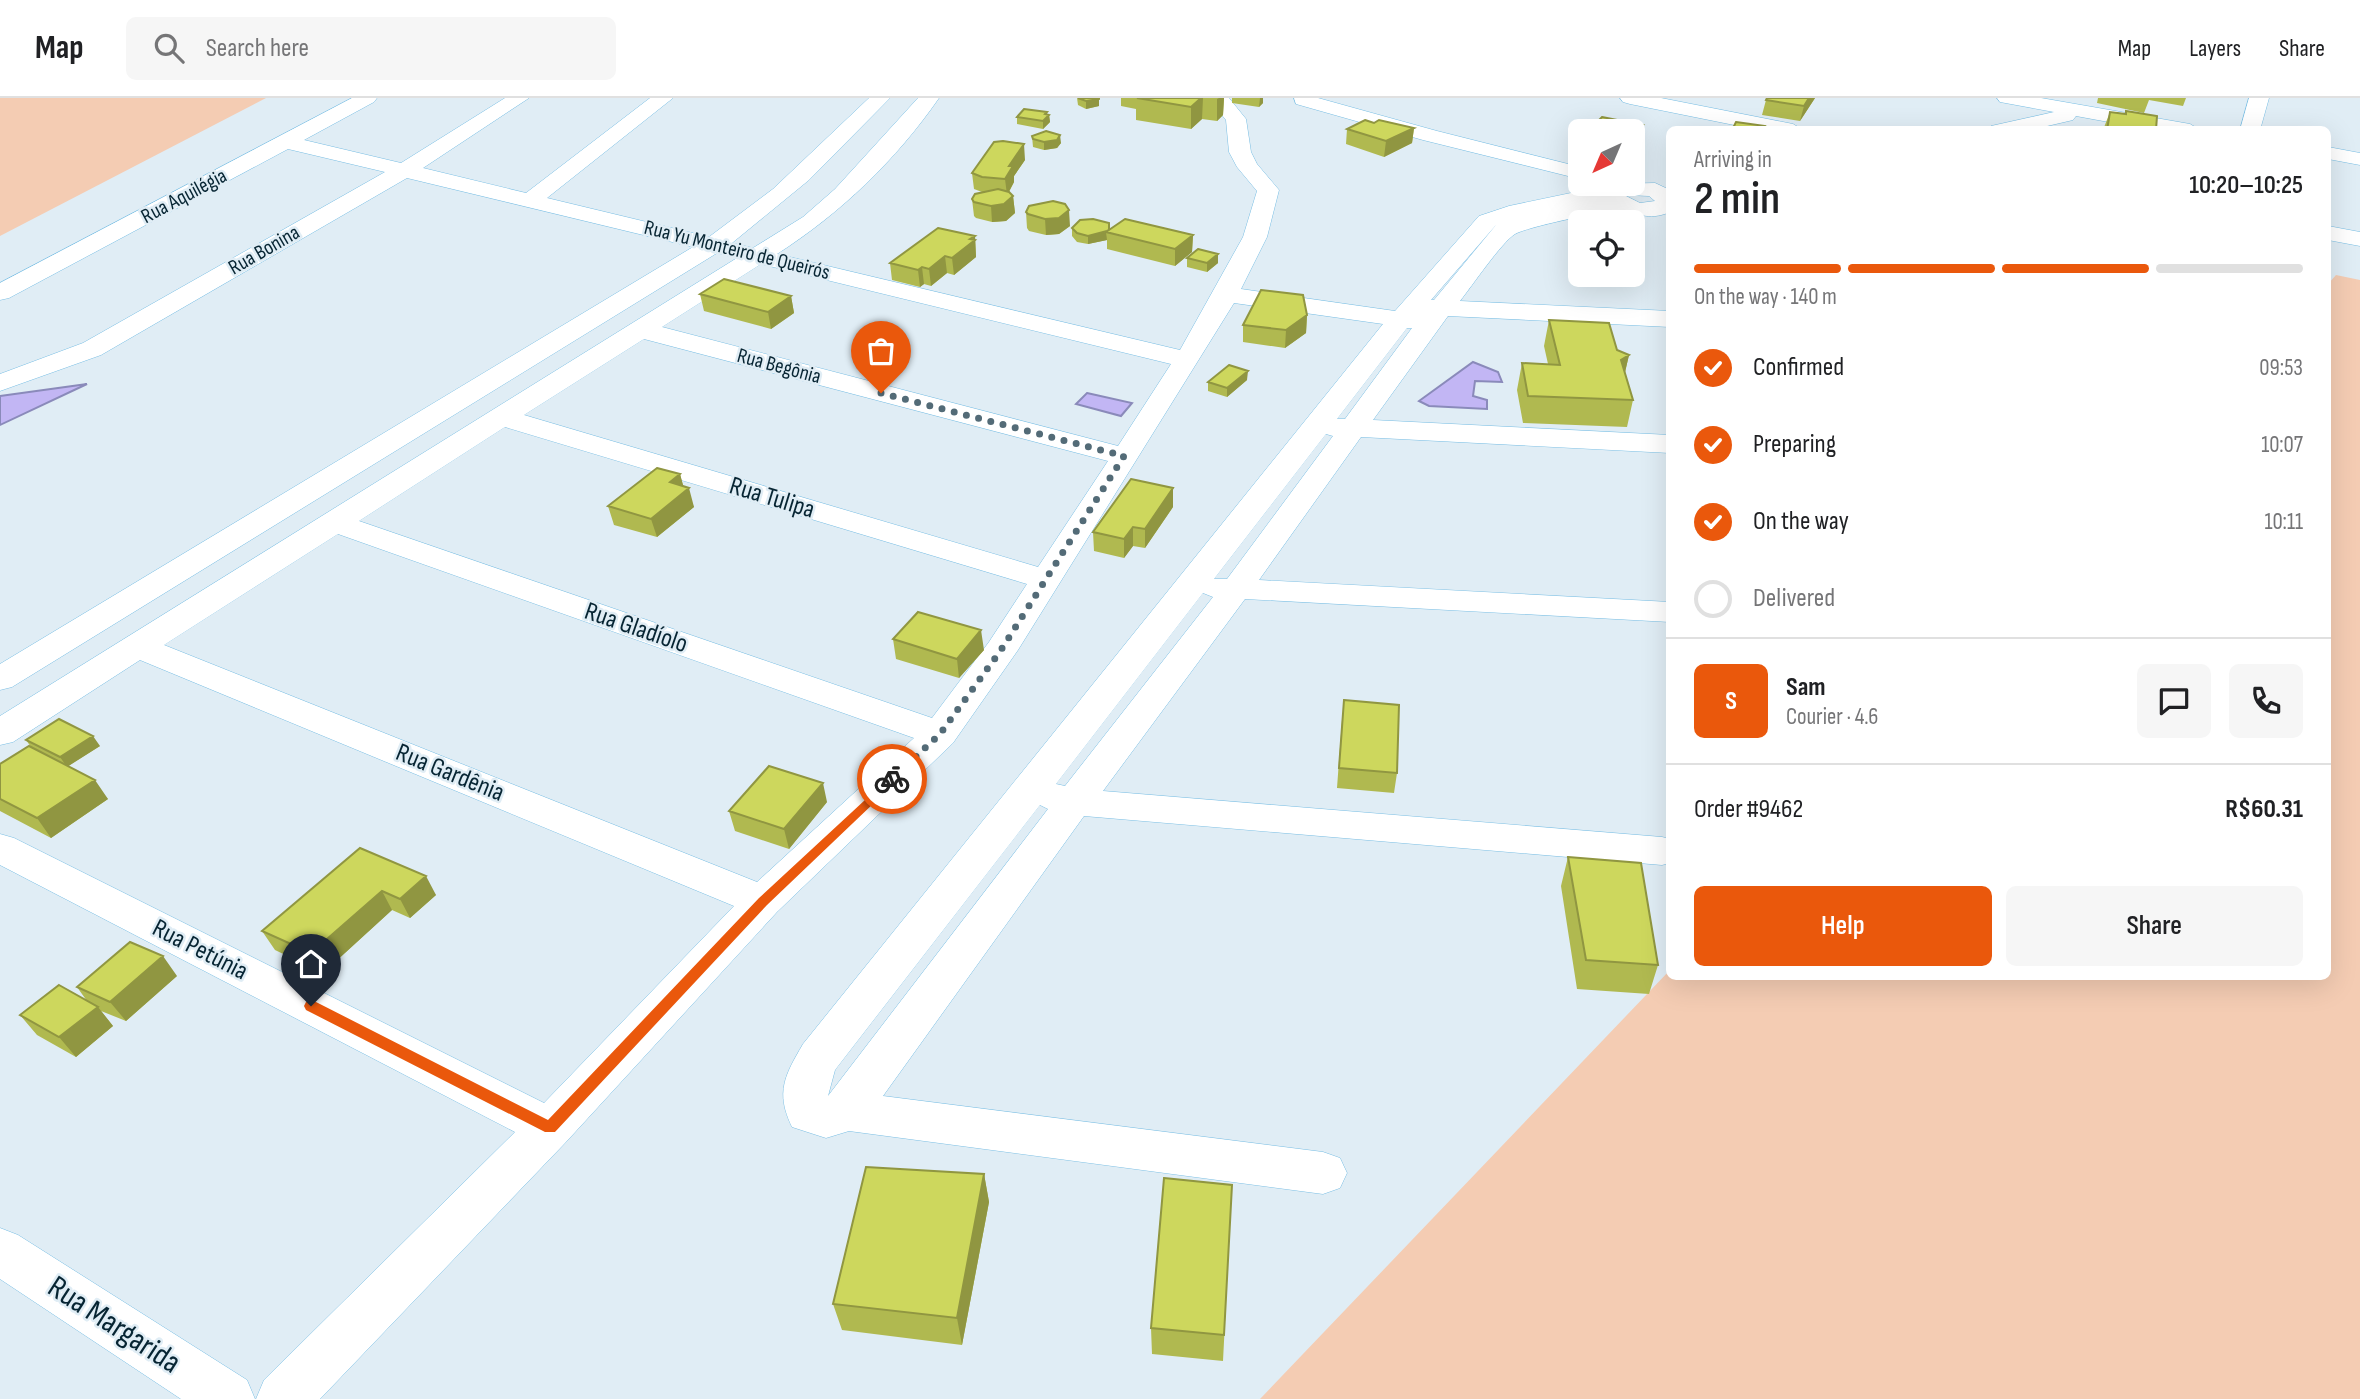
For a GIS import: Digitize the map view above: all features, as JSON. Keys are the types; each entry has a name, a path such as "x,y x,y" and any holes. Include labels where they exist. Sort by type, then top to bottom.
{"street":[{"name":"Rua Aquilégia","path":"0,293 367,98"},
{"name":"Rua Bonina","path":"0,383 92,349 405,170 519,98"},
{"path":"531,200 663,98"},
{"path":"0,679 715,244 748,222 796,181 880,98"},
{"path":"0,733 811,222 845,193 888,148 929,98"},
{"path":"283,1399 550,1128 763,901 940,734 1001,650 1187,360 1226,294 1255,236 1268,190 1248,167 1240,152 1236,119 1218,98"},
{"path":"1630,98 1773,126"},
{"path":"2010,98 2168,126"},
{"path":"2251,126 2259,98"},
{"path":"1303,100 1430,136 1568,170"},
{"path":"2017,126 2084,112"},
{"path":"2073,126 2117,117"},
{"name":"Rua Yu Monteiro de Queirós","path":"286,142 1187,360"},
{"path":"2331,154 2360,159"},
{"path":"1052,797 1189,587 1318,425 1421,314 1508,227 1534,219 1649,196"},
{"path":"2331,234 2360,239"},
{"path":"1226,294 1421,314 1666,319"},
{"path":"1323,1173 844,1111 824,1120 808,1113 803,1102 818,1057 1236,589 1352,429 1421,314"},
{"name":"Rua Begônia","path":"638,329 1124,456"},
{"name":"Rua Tulipa","path":"500,417 1045,579"},
{"path":"1318,425 1352,429 1666,444"},
{"name":"Rua Gladíolo","path":"332,522 940,734"},
{"path":"1189,587 1666,612"},
{"name":"Rua Gardênia","path":"136,646 763,901"},
{"path":"1052,797 1662,851"},
{"name":"Rua Petúnia","path":"0,848 550,1128"},
{"name":"Rua Margarida","path":"0,1251 228,1399"}],"shaded area":[{"path":"0,98 266,98 0,236"},
{"path":"2336,275 2360,280 2360,1399 1260,1399 1666,974 1666,980 2331,980 2331,281"},
{"path":"1473,362 1498,372 1502,382 1475,381 1473,396 1487,400 1487,409 1429,406 1419,401"},
{"path":"87,384 0,425 0,396"},
{"path":"1087,393 1132,403 1121,416 1076,404"}],"building":[{"path":"1078,98 1099,98 1099,99 1086,101"},
{"path":"1137,98 1201,98 1191,107"},
{"path":"1809,98 1804,106 1766,100"},
{"path":"1024,109 1047,112 1045,114 1049,115 1043,121 1017,117"},
{"path":"2126,111 2157,116 2156,126 2108,126 2110,112 2126,114"},
{"path":"1365,120 1374,123 1379,120 1414,128 1386,141 1347,129"},
{"path":"1736,122 1765,126 1734,126"},
{"path":"1046,131 1060,135 1057,140 1044,142 1033,139 1032,136"},
{"path":"994,142 1024,144 1009,166 1013,166 1005,179 982,177 972,173"},
{"path":"998,189 1013,196 1004,204 991,206 974,202 972,199 975,194"},
{"path":"1053,201 1065,204 1069,210 1059,218 1045,219 1026,212 1029,206"},
{"path":"1093,219 1109,223 1109,230 1088,236 1077,233 1072,228 1080,220"},
{"path":"1125,219 1193,235 1175,249 1106,232"},
{"path":"938,228 975,236 970,239 975,240 952,258 945,256 929,269 922,267 918,270 890,263"},
{"path":"1198,249 1218,254 1207,263 1187,258"},
{"path":"724,279 791,296 768,312 700,294"},
{"path":"1261,290 1303,295 1307,315 1286,330 1243,325"},
{"path":"1549,320 1609,323 1617,350 1629,355 1621,360 1633,400 1528,396 1522,363 1560,365"},
{"path":"1229,365 1248,371 1227,388 1208,382"},
{"path":"657,468 680,474 670,482 689,488 651,519 608,506"},
{"path":"1131,479 1173,488 1145,529 1133,527 1124,539 1093,532"},
{"path":"918,612 981,630 957,659 893,639"},
{"path":"1344,700 1399,705 1397,773 1339,768"},
{"path":"59,719 93,736 60,757 26,740"},
{"path":"29,746 95,780 37,818 0,799 0,764"},
{"path":"769,766 823,783 784,829 729,811"},
{"path":"360,848 426,876 400,899 382,891 311,953 262,931"},
{"path":"1568,857 1641,863 1658,965 1586,960"},
{"path":"130,942 163,956 110,1002 77,987"},
{"path":"59,985 98,1007 59,1037 20,1015"},
{"path":"866,1167 984,1174 957,1318 833,1304"},
{"path":"1164,1178 1232,1185 1224,1335 1151,1328"}],"way so far":[{"path":"881,393 1124,456 1001,650 940,734 892,779"}],"route":[{"path":"311,1006 550,1128 763,901 892,779"}]}
